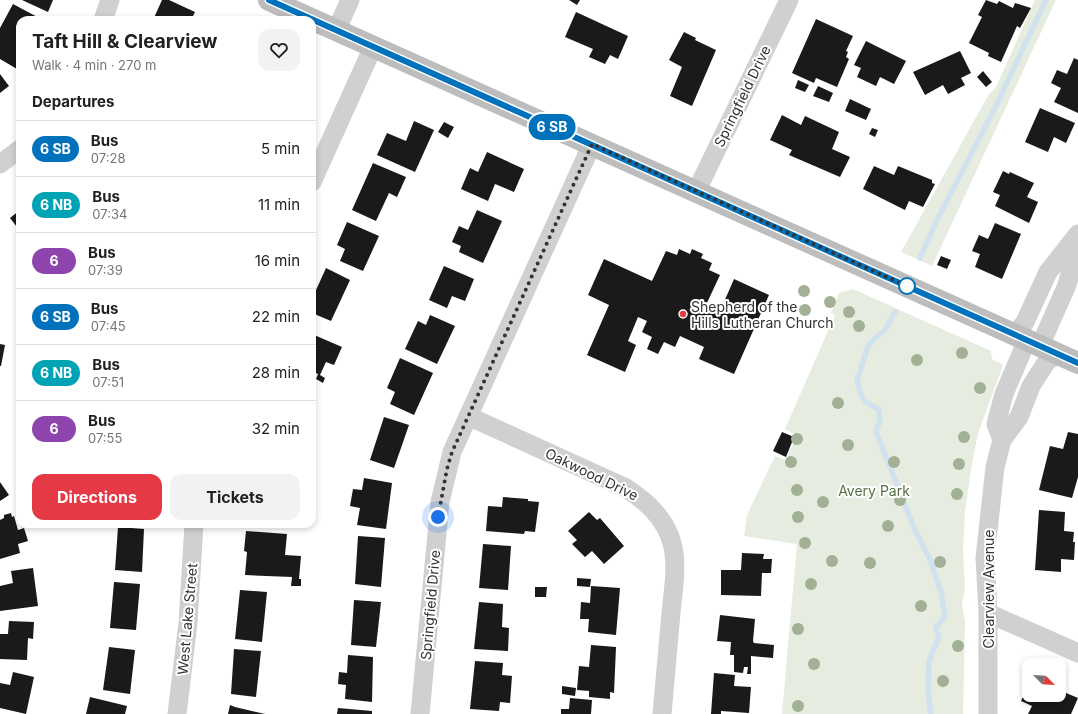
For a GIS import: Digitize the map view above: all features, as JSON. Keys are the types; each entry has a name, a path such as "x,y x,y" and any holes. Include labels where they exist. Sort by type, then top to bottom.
{"main road":[{"path":"269,0 304,16"},
{"path":"316,22 592,144 1078,363"}],"street":[{"path":"104,16 110,0"},
{"path":"336,31 350,0"},
{"name":"Springfield Drive","path":"696,192 789,0"},
{"path":"316,173 373,47"},
{"name":"Springfield Drive","path":"420,714 440,502 447,469 468,416 592,144"},
{"path":"0,164 16,151"},
{"name":"Clearview Avenue","path":"988,714 988,613 985,558 995,467 1002,440 1019,417 1031,386 1047,361 1035,344 1025,322 1048,272 1078,234"},
{"name":"Clearview Avenue","path":"1002,440 996,424 1004,394 1035,344 1067,285 1078,243"},
{"name":"Oakwood Drive","path":"468,416 626,488 645,500 657,513 665,525 672,544 675,578 662,714"},
{"name":"West Lake Street","path":"177,714 188,623 194,528"},
{"path":"988,613 1078,654"}],"green space":[{"path":"1035,0 1056,0 932,266 901,252 989,94 996,87"},
{"name":"Avery Park","path":"853,289 991,351 992,359 1002,364 1002,368 978,433 965,512 963,550 965,589 962,604 965,622 963,714 782,714 797,544 744,536 747,515 775,456 786,460 797,435 785,429 835,315 831,313 839,293"}],"building":[{"path":"22,0 53,0 48,12"},
{"path":"162,0 169,0 195,12 193,16 155,16"},
{"path":"569,0 580,0 577,5"},
{"path":"986,0 997,4 999,1 1013,8 1015,3 1031,8 1020,28 1017,26 1001,62 988,56 989,53 969,43 982,17 978,15"},
{"path":"13,4 36,16 16,16 16,68 0,59 0,28"},
{"path":"576,12 628,36 618,59 610,55 605,64 589,57 593,49 565,37"},
{"path":"816,19 853,36 846,51 848,52 846,57 849,59 837,87 816,78 814,83 792,73"},
{"path":"684,32 696,38 695,40 716,50 692,106 670,96 682,67 669,60"},
{"path":"866,41 906,61 894,84 880,77 876,86 857,77 861,68 854,65"},
{"path":"960,51 971,73 961,78 965,85 948,94 943,85 925,95 913,72"},
{"path":"1074,58 1078,60 1078,113 1054,102 1061,88 1051,83 1057,70 1067,74"},
{"path":"983,71 992,82 986,87 977,77"},
{"path":"0,74 9,86 0,93"},
{"path":"798,80 809,85 805,92 795,88"},
{"path":"818,86 833,93 829,102 813,96"},
{"path":"850,99 871,109 866,120 845,111"},
{"path":"1040,108 1075,123 1066,143 1054,137 1048,152 1025,142"},
{"path":"782,115 801,125 805,116 839,132 832,149 850,157 840,177 789,155 792,150 770,140"},
{"path":"414,121 434,130 415,172 377,155 387,133 406,141"},
{"path":"444,122 454,127 448,138 438,132"},
{"path":"872,128 878,130 875,137 869,134"},
{"path":"487,152 524,169 514,192 495,184 488,201 461,189 470,168 478,172"},
{"path":"373,163 406,177 397,197 389,193 376,221 352,210"},
{"path":"874,166 894,175 898,166 932,180 932,183 935,184 923,207 909,201 905,210 863,189"},
{"path":"1003,171 1009,174 1010,172 1034,183 1027,197 1038,202 1029,223 995,206 1000,195 993,192"},
{"path":"477,210 502,221 483,263 459,252 461,246 452,242 459,226 468,230"},
{"path":"16,213 16,226 10,218"},
{"path":"347,222 379,236 363,271 340,261 345,249 337,245"},
{"path":"995,223 1021,234 1002,279 975,267 980,254 972,251 979,235 988,239"},
{"name":"Shepherd of the Hills Lutheran Church","path":"679,249 690,254 692,249 703,254 701,258 712,263 709,270 720,275 706,305 720,311 734,279 769,295 734,374 699,359 704,347 680,336 675,347 664,342 658,354 647,349 652,337 642,332 647,321 638,317 628,341 636,345 625,372 587,355 609,305 588,295 604,259 652,281 666,251 677,255"},
{"path":"941,256 951,260 947,269 937,265"},
{"path":"444,266 474,279 465,301 452,296 447,308 429,300"},
{"path":"326,268 350,280 331,321 316,315 316,290"},
{"path":"430,315 455,326 437,364 405,349 418,321 426,325"},
{"path":"316,336 342,347 334,365 326,362 320,375 325,378 323,383 316,379 318,374 316,373"},
{"path":"0,344 5,345 1,366 0,366"},
{"path":"400,358 433,373 414,415 390,404 395,392 387,388"},
{"path":"384,417 409,425 394,468 370,460"},
{"path":"782,432 794,437 786,457 773,451"},
{"path":"1068,432 1078,434 1078,477 1072,498 1039,490 1050,446 1063,449"},
{"path":"364,478 392,483 386,529 357,525 360,508 350,506 353,489 362,490"},
{"path":"0,482 9,495 0,501"},
{"path":"503,497 528,499 528,501 539,502 535,532 525,531 524,534 486,531 488,506 502,507"},
{"path":"1039,510 1065,512 1064,531 1074,532 1074,560 1061,559 1061,572 1035,570"},
{"path":"589,512 597,520 600,518 624,546 604,564 592,551 585,557 572,544 577,540 568,531"},
{"path":"11,513 12,517 14,516 16,528 18,530 24,528 28,541 18,544 20,553 0,559 0,520 4,518 4,515"},
{"path":"118,528 144,529 142,572 115,570"},
{"path":"246,531 287,534 285,555 301,556 299,579 301,579 301,586 291,586 292,577 245,575 247,552 244,551"},
{"path":"358,536 385,538 381,587 355,584"},
{"path":"483,544 511,546 508,590 479,588"},
{"path":"742,553 764,554 763,559 772,559 771,573 762,573 761,596 721,595 721,570 741,570"},
{"path":"33,568 38,606 0,611 0,586 13,583 11,571"},
{"path":"577,578 591,579 590,587 577,586"},
{"path":"114,582 140,584 136,630 110,628"},
{"path":"591,586 620,588 616,635 588,632 589,619 580,619 581,602 590,603"},
{"path":"535,587 547,587 546,597 535,597"},
{"path":"240,590 267,592 262,642 235,639"},
{"path":"354,600 381,602 376,647 351,645"},
{"path":"479,602 503,604 502,627 509,628 508,651 474,649"},
{"path":"720,615 755,619 753,641 754,643 774,645 773,658 751,656 751,674 747,674 748,667 744,667 743,673 734,672 734,655 730,655 731,642 717,641"},
{"path":"9,621 34,622 33,639 28,638 27,660 0,659 0,634 8,634"},
{"path":"591,645 616,647 614,693 610,692 610,699 589,697 589,691 577,690 579,666 589,667"},
{"path":"109,647 135,650 130,694 103,690"},
{"path":"234,649 261,651 256,697 231,694"},
{"path":"348,655 373,657 372,702 345,699 346,685 338,684 339,672 347,673"},
{"path":"475,661 503,663 502,675 512,676 510,703 500,702 499,711 470,709"},
{"path":"13,672 34,677 26,714 0,708 0,683 10,685"},
{"path":"714,673 735,675 734,686 751,687 749,713 721,711 721,714 711,714"},
{"path":"562,686 576,688 575,696 562,694"},
{"path":"1066,693 1078,698 1071,714 1028,714 1032,706 1023,702 1066,702"},
{"path":"90,697 127,706 125,714 86,714"},
{"path":"570,698 592,700 591,714 561,714 561,709 569,709"},
{"path":"230,705 235,707 265,714 228,714"},
{"path":"338,708 372,711 372,714 337,714"}],"waterway":[{"path":"920,258 937,220 994,110 1046,0"},
{"path":"895,312 885,330 870,343 857,381 863,400 879,410 880,420 876,431 914,528 929,557 941,592 945,616 936,628 939,637 929,661 928,692 931,714"}],"bus line":[{"path":"269,0 304,16"},
{"path":"316,21 1078,363"}],"place":[{"name":"Shepherd of the Hills Lutheran Church","path":"683,314"}],"route":[{"path":"438,517 447,469 452,452 592,144 911,288 907,286"}]}
